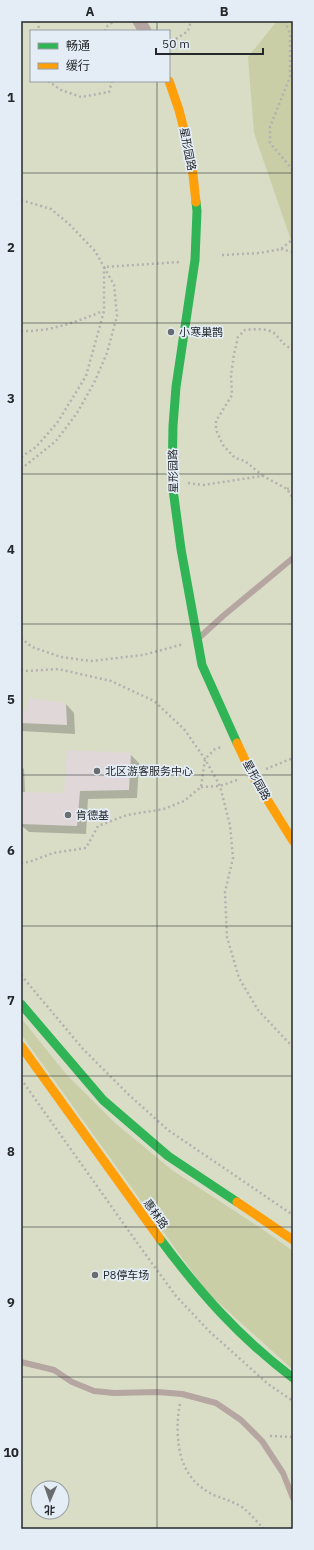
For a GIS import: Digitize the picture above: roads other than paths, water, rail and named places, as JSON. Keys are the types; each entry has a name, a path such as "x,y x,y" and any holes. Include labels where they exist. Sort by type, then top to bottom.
{"street":[{"path":"139,21 144,30"},
{"name":"星形园路","path":"169,82 180,110 191,157 197,211 195,260 176,387 173,426 172,482 181,549 202,665 252,775 293,840"},
{"path":"21,1004 103,1100 120,1115 168,1156 293,1240"},
{"name":"惠林路","path":"21,1046 180,1266 227,1322 273,1364 293,1378"}],"lane":[{"path":"198,640 223,616 293,558"},
{"path":"21,1362 54,1370 72,1382 94,1391 114,1393 158,1392 182,1394 198,1397 221,1405 241,1420 276,1461 283,1473 293,1498"}],"place":[{"name":"小寒巢鹊","path":"171,332"},
{"name":"北区游客服务中心","path":"97,771"},
{"name":"肯德基","path":"68,815"},
{"name":"P8停车场","path":"95,1275"}]}
